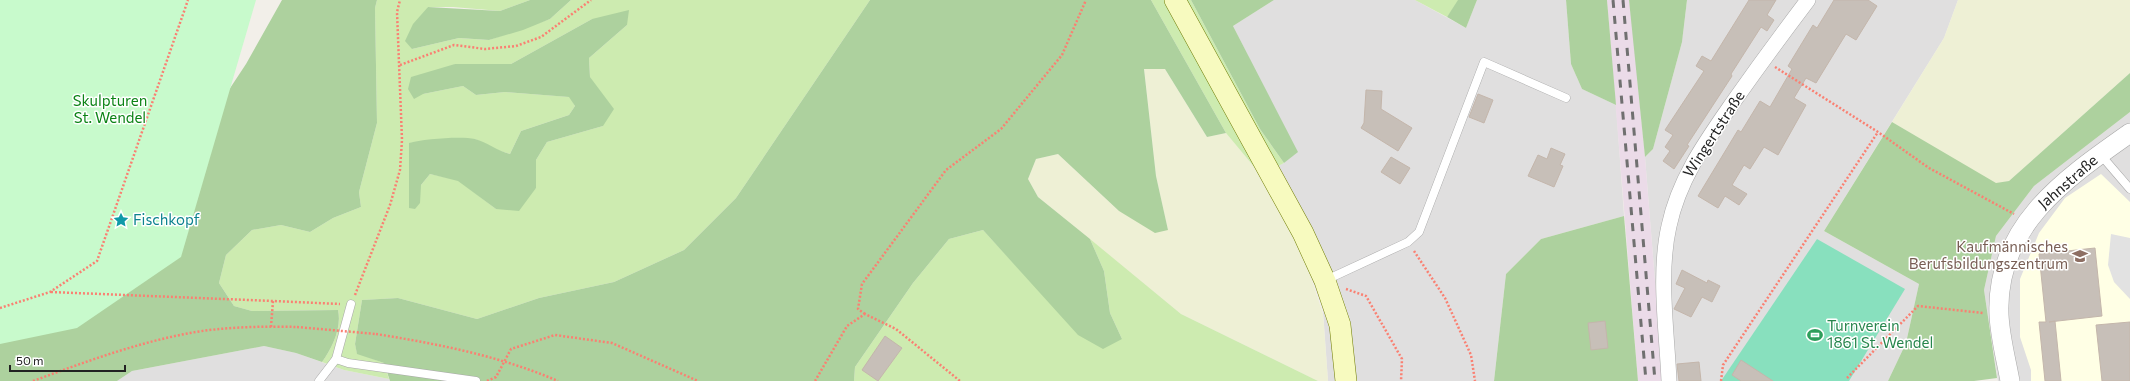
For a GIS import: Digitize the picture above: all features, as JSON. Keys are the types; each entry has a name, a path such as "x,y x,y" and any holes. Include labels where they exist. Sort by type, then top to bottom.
{"main road":[{"path":"1175,0 1303,233 1325,281 1340,325 1346,381"}],"street":[{"name":"Wingertstraße","path":"1669,381 1664,271 1668,228 1675,201 1688,172 1705,142 1808,0"},
{"name":"Jahnstraße","path":"2010,381 1999,314 2001,280 2011,250 2027,221 2052,192 2100,154 2130,133"}],"lane":[{"path":"1325,281 1408,242 1419,232 1484,62 1566,98"},
{"path":"2100,154 2130,189"},
{"path":"319,381 336,359 351,304"},
{"path":"336,359 348,363 476,381"}],"path":[{"path":"0,308 50,292 97,261 188,0"},
{"path":"50,292 351,304 390,205 400,170 402,140 397,12 400,0"},
{"path":"400,65 454,45 485,49 516,46 541,37 592,0"},
{"path":"960,381 896,329 865,314 858,308 862,284 895,237 946,170 1001,129 1062,55 1086,0"},
{"path":"1763,60 1878,132 1929,168 2027,221"},
{"path":"1721,381 1723,365 1878,132"},
{"path":"1408,242 1445,298 1470,355 1475,381"},
{"path":"1325,281 1366,296 1402,359 1401,381"},
{"path":"271,326 273,301"},
{"path":"1847,378 1918,306 1999,314"},
{"path":"815,381 847,326 865,314"},
{"path":"33,381 141,344 192,333 271,326 376,334 421,341 505,361 558,381"},
{"path":"487,381 496,377 511,349 554,335 612,342 698,381"}],"shaded area":[{"path":"1274,0 1415,0 1466,28 1477,0 1566,0 1571,64 1582,89 1616,105 1624,216 1541,239 1506,274 1494,381 1328,381 1323,310 1301,247 1261,175 1284,163 1297,152 1233,26"},
{"path":"1607,0 1629,0 1631,11 1645,157 1663,381 1638,381"},
{"path":"1687,0 1958,0 1944,38 1824,231 1919,284 1906,343 1888,381 1663,381 1645,157 1653,149 1682,42"},
{"path":"1958,0 2130,0 2130,73 2009,181 1996,184 1892,122 1944,38"},
{"path":"1144,68 1165,69 1207,137 1226,133 1261,175 1301,247 1323,314 1328,381 1318,381 1181,314 1038,197 1028,179 1036,159 1058,154 1119,211 1168,230 1156,176"},
{"name":"Kaufmännisches Berufsbildungszentrum","path":"2130,112 2130,381 1998,381 1984,290 1996,236 2034,186"},
{"name":"Kaufmännisches Berufsbildungszentrum","path":"2101,174 2130,202 2130,381 2031,381 2031,370 2020,337 2020,279 2039,233 2065,198"},
{"path":"2111,234 2130,238 2130,299 2114,282 2108,265"},
{"path":"264,346 296,353 344,370 389,379 390,381 117,381 132,371"}],"green space":[{"name":"Skulpturen St. Wendel","path":"0,0 256,0 181,257 77,328 0,344"},
{"path":"282,0 377,0 375,8 377,123 359,192 361,207 333,218 310,232 281,225 252,230 226,255 219,283 234,306 252,311 338,310 339,324 335,338 322,362 296,353 264,346 132,371 117,381 0,381 0,326 211,117 246,64"},
{"path":"377,0 530,0 500,11 453,7 428,7 412,49 459,38 489,40 550,19 571,0 870,0 736,198 684,250 614,282 539,298 477,319 398,298 362,300 355,344 357,353 384,363 389,379 344,370 322,362 335,338 339,324 338,310 252,311 234,306 219,283 226,255 252,230 281,225 310,232 333,218 361,207 359,192 377,123 375,8","holes":["592,19 627,25 589,58 590,77 603,126 547,142 536,160 536,188 496,209 458,180 430,174 421,185 409,208 410,143 475,139 497,150 510,154 521,131 569,115 575,106 570,97 505,92 476,95 463,86 423,94 455,64 511,64"]},
{"path":"530,0 571,0 550,19 523,30 489,40 459,38 412,49 405,41 413,24 428,7 500,11"},
{"path":"870,0 1151,0 1226,133 1207,137 1165,69 1144,69 1156,176 1168,230 1155,233 1119,211 1058,154 1036,159 1028,179 1038,197 1090,239 1104,271 1110,313 1122,339 1103,349 1078,335 983,230 949,239 913,283 855,367 854,381 390,381 384,363 357,354 355,344 362,300 398,298 477,319 539,298 614,282 684,250 736,198"},
{"path":"1151,0 1191,0 1260,129 1284,163 1261,175 1226,133"},
{"path":"1191,0 1274,0 1233,26 1298,152 1284,163 1260,129"},
{"path":"1415,0 1458,0 1459,1 1447,17"},
{"path":"1458,0 1477,0 1466,28 1447,17"},
{"path":"1566,0 1607,0 1616,105 1582,89 1571,64"},
{"path":"1629,0 1687,0 1682,42 1653,149 1645,157"},
{"path":"629,10 627,25 589,58 590,77 614,109 603,126 547,142 536,160 536,188 519,211 496,209 458,181 430,174 421,185 420,203 415,209 409,208 409,143 442,138 469,138 479,140 510,154 521,131 569,115 575,106 569,97 505,92 476,95 463,86 423,94 414,99 408,89 411,77 455,64 511,64 592,19"},
{"path":"2130,73 2130,112 2034,186 1996,236 1984,290 1997,378 1974,381 1888,381 1906,343 1919,284 1824,231 1892,122 1996,183 2009,181"},
{"path":"1624,216 1638,381 1494,381 1506,274 1541,239"},
{"path":"983,230 1030,281 1122,339 1110,313 1104,271 1090,239 1181,314 1318,381 854,381 855,367 913,283 949,239"},
{"name":"Turnverein 1861 St. Wendel","path":"1817,239 1905,289 1849,381 1721,381"}],"building":[{"path":"1749,0 1776,0 1767,15 1774,20 1767,31 1761,27 1731,74 1732,76 1687,145 1689,146 1674,169 1663,161 1670,151 1665,147 1673,135 1665,130 1704,71 1696,66 1702,56 1711,61"},
{"path":"1834,0 1868,0 1877,6 1856,40 1846,34 1816,83 1806,78 1794,98 1806,105 1778,155 1764,147 1750,169 1744,165 1732,185 1747,194 1739,205 1725,196 1718,208 1698,196 1738,130 1741,132 1760,101 1770,107 1792,69 1788,66 1813,25 1817,28"},
{"path":"1366,90 1382,91 1381,109 1412,128 1398,151 1361,128 1364,123"},
{"path":"1478,94 1493,100 1484,123 1469,117"},
{"path":"1551,148 1565,154 1560,165 1563,166 1554,187 1528,176 1538,155 1547,159"},
{"path":"1391,157 1410,168 1400,184 1381,172"},
{"path":"2095,248 2102,316 2055,321 2061,381 2045,381 2039,322 2046,322 2039,254"},
{"path":"1682,270 1707,283 1708,280 1720,286 1712,302 1702,297 1691,317 1674,309 1685,288 1676,284"},
{"path":"1605,321 1608,348 1591,350 1588,323"},
{"path":"2130,322 2130,381 2102,381 2096,325"},
{"path":"885,336 902,348 878,381 862,370"},
{"path":"1741,360 1773,381 1741,381 1732,375"},
{"path":"1699,362 1701,381 1679,381 1677,364"}],"railway":[{"path":"1613,0 1646,381"},
{"path":"1623,0 1655,381"}],"place":[{"name":"Fischkopf","path":"121,220"},
{"name":"Kaufmännisches Berufsbildungszentrum","path":"2080,256"},
{"name":"Turnverein 1861 St. Wendel","path":"1815,335"}]}
